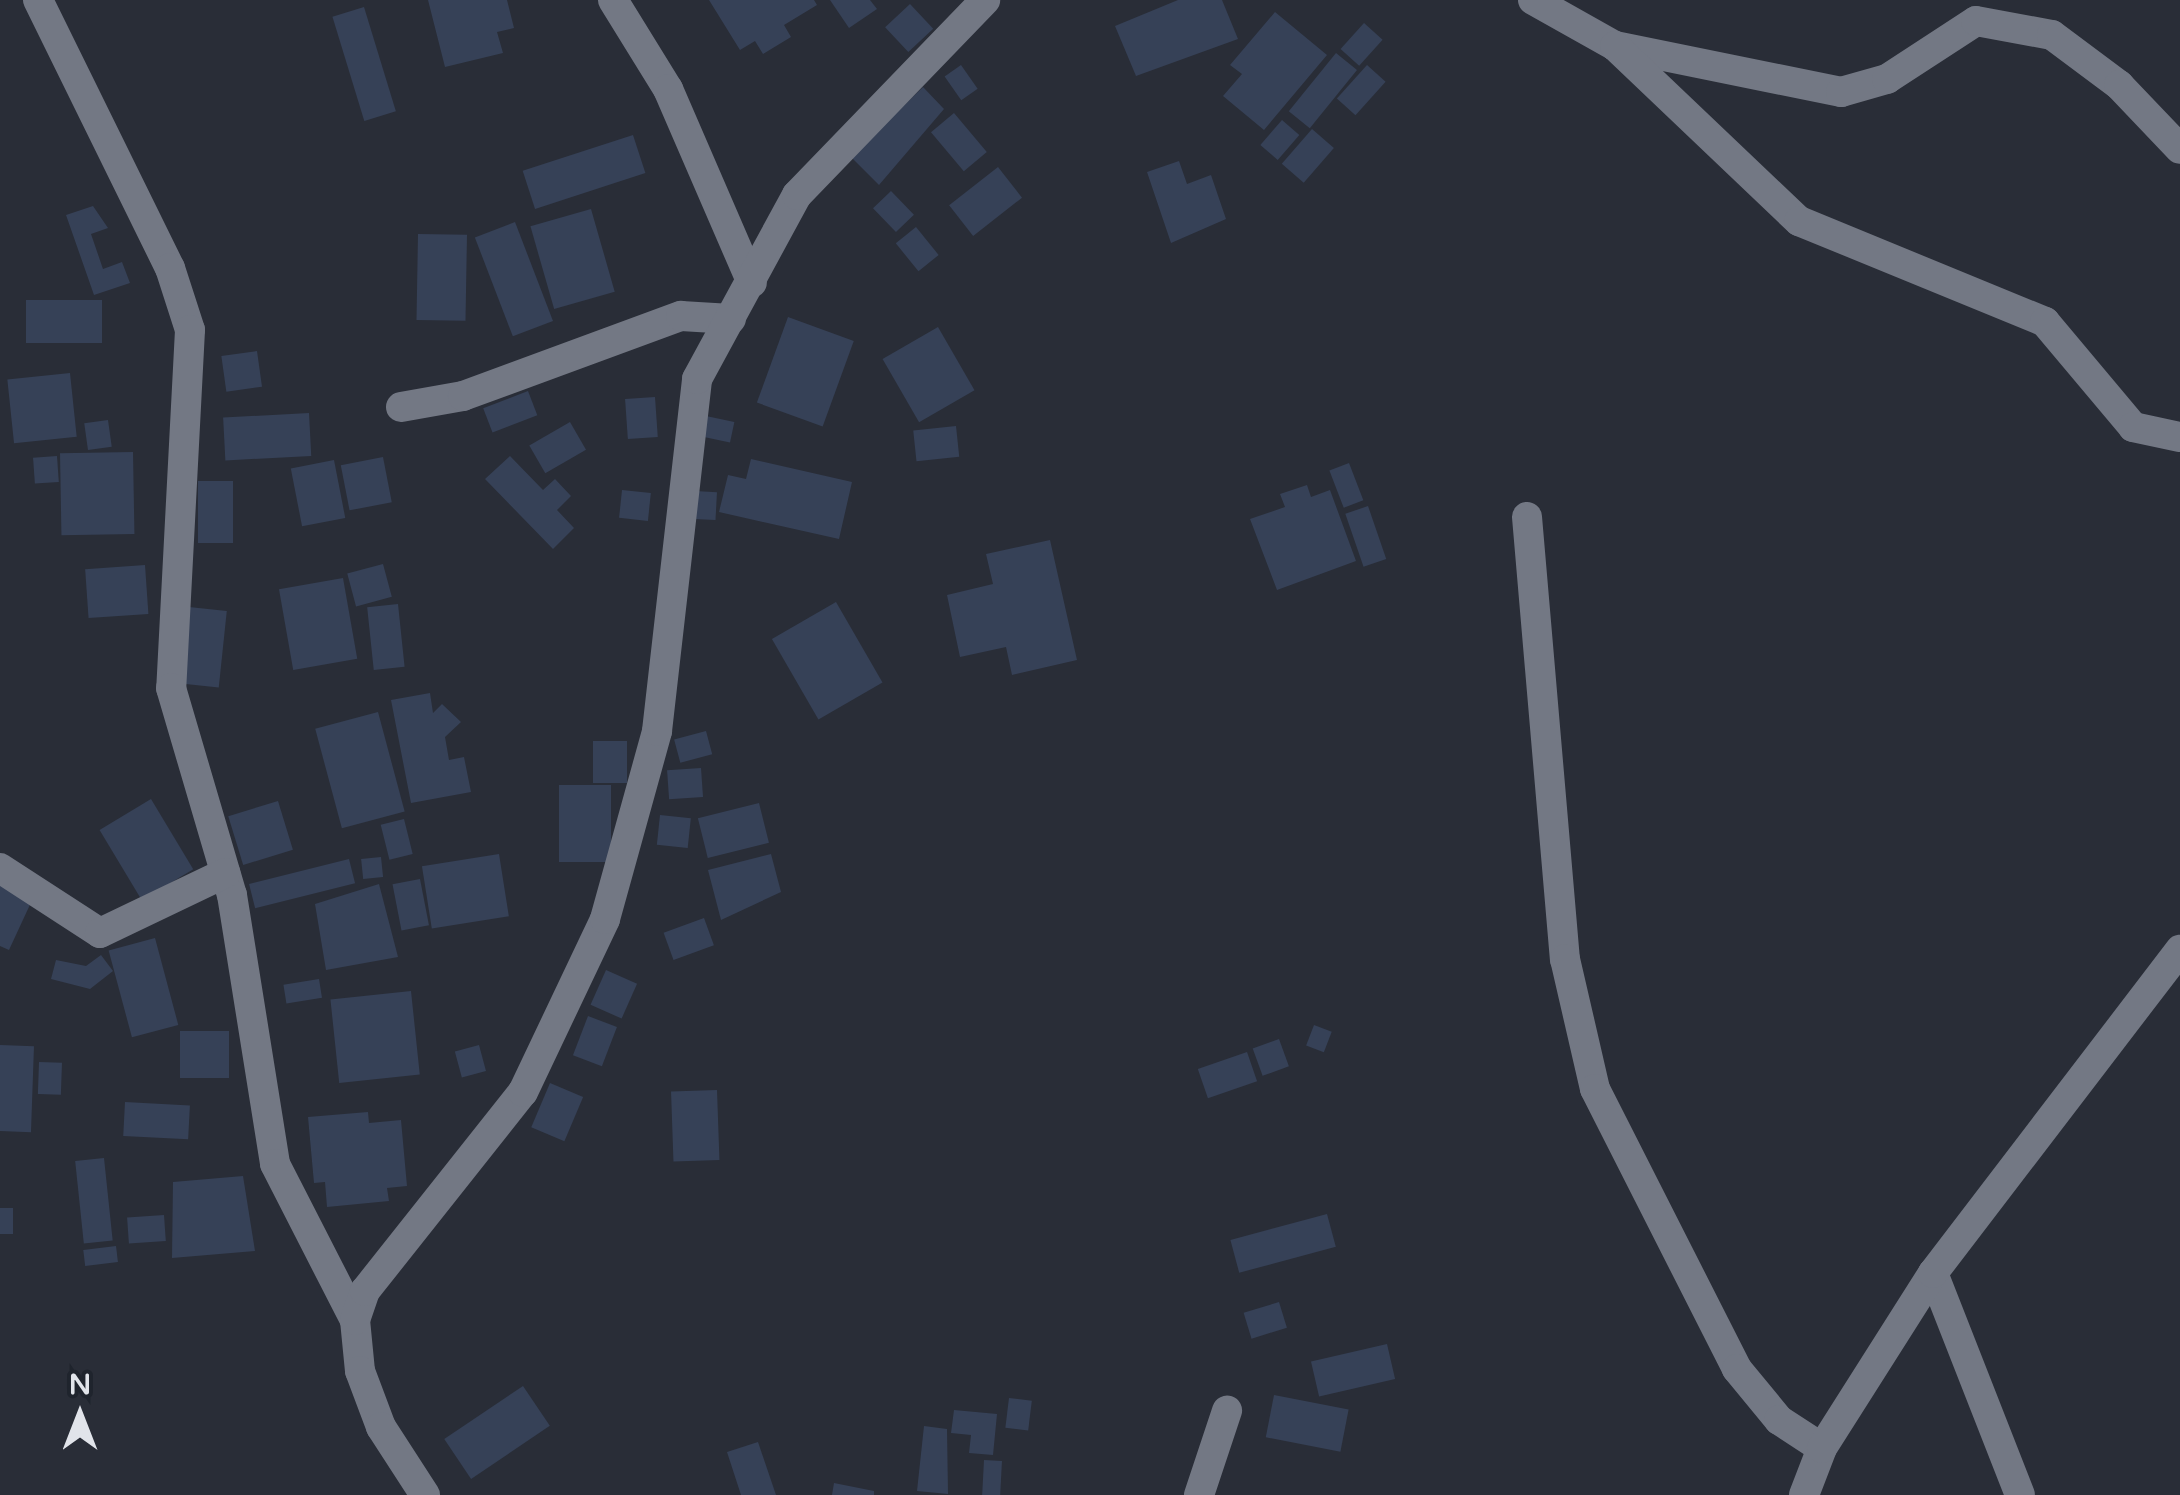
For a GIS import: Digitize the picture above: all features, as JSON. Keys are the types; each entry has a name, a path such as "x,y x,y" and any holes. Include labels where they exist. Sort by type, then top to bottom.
{"street":[{"path":"38,0 170,268 190,330 171,688 225,873 274,1164 354,1320 360,1371 382,1428 420,1493"},
{"path":"613,0 668,89 752,282"},
{"path":"354,1320 365,1292 523,1092 605,918 656,731 697,379 818,168 985,0"},
{"path":"1533,0 1615,46 1799,221 2046,322 2132,427 2180,438"},
{"path":"1615,46 1841,92 1887,78 1958,28 2014,27 2052,35 2120,85 2180,149"},
{"path":"400,407 462,396 681,316 731,319"},
{"path":"1527,517 1565,959 1596,1089 1737,1369 1779,1420 1822,1448"},
{"path":"0,868 100,934 225,873"},
{"path":"1804,1495 1822,1448 1932,1273 2180,950"},
{"path":"1932,1273 2020,1495"},
{"path":"1199,1495 1226,1411"}],"building":[{"path":"428,0 507,0 514,28 497,32 503,53 445,67"},
{"path":"709,0 814,0 817,5 784,25 791,37 763,54 755,41 740,50"},
{"path":"830,0 870,0 877,9 849,28"},
{"path":"1178,0 1222,0 1238,39 1136,76 1115,26"},
{"path":"910,4 933,29 908,52 885,27"},
{"path":"364,7 396,111 364,121 332,17"},
{"path":"1275,12 1327,55 1264,130 1223,96 1242,74 1230,65"},
{"path":"1364,23 1383,40 1359,66 1341,49"},
{"path":"1336,53 1357,70 1310,128 1289,111"},
{"path":"961,65 978,89 961,100 945,76"},
{"path":"1367,65 1386,82 1355,115 1337,98"},
{"path":"923,87 944,109 879,185 851,157"},
{"path":"954,113 987,152 964,171 931,132"},
{"path":"1282,120 1299,135 1278,160 1260,145"},
{"path":"1312,129 1334,148 1304,183 1282,164"},
{"path":"633,135 645,173 535,209 523,171"},
{"path":"1179,161 1187,184 1211,175 1226,219 1171,243 1147,172"},
{"path":"998,167 1022,198 973,236 949,205"},
{"path":"891,191 914,215 896,232 873,208"},
{"path":"93,206 108,228 91,234 103,269 122,262 130,283 94,295 66,215"},
{"path":"591,209 615,292 554,309 530,226"},
{"path":"515,222 553,321 513,336 475,237"},
{"path":"916,227 939,255 918,271 896,243"},
{"path":"418,234 467,235 465,321 416,320"},
{"path":"26,300 102,300 102,343 26,343"},
{"path":"788,317 854,341 823,426 757,403"},
{"path":"938,327 974,390 919,422 883,359"},
{"path":"257,351 262,387 226,392 221,356"},
{"path":"70,373 77,437 14,443 7,380"},
{"path":"528,391 537,415 493,432 483,408"},
{"path":"655,397 658,437 628,439 625,399"},
{"path":"309,413 311,456 225,460 223,418"},
{"path":"706,416 734,422 730,443 702,437"},
{"path":"108,420 112,447 88,450 84,423"},
{"path":"570,422 586,450 545,473 529,446"},
{"path":"956,426 959,457 916,461 913,430"},
{"path":"133,452 134,534 61,535 60,453"},
{"path":"57,456 59,482 35,484 33,458"},
{"path":"510,456 543,490 555,479 571,496 557,510 574,528 553,549 485,479"},
{"path":"383,457 392,502 350,510 341,465"},
{"path":"751,459 852,482 839,539 719,512 728,475 746,479"},
{"path":"334,460 345,518 302,526 291,468"},
{"path":"1349,463 1363,500 1344,508 1329,471"},
{"path":"198,481 233,481 233,543 198,543"},
{"path":"1307,485 1311,497 1330,490 1356,561 1277,590 1250,519 1285,507 1280,494"},
{"path":"622,490 651,493 648,521 619,518"},
{"path":"695,491 717,492 716,520 694,519"},
{"path":"1368,506 1386,559 1364,567 1345,514"},
{"path":"1050,540 1077,660 1012,675 1006,647 960,657 947,595 993,584 986,554"},
{"path":"383,564 392,597 356,606 347,574"},
{"path":"145,565 148,614 89,618 85,569"},
{"path":"343,578 357,659 293,670 279,589"},
{"path":"836,602 882,683 818,720 772,639"},
{"path":"398,604 405,667 374,670 367,607"},
{"path":"189,607 227,611 219,688 181,684"},
{"path":"430,693 433,713 442,704 461,722 445,737 449,760 464,757 471,792 411,803 391,700"},
{"path":"378,712 405,811 342,828 315,729"},
{"path":"706,731 712,754 680,763 674,740"},
{"path":"593,741 627,741 627,783 593,783"},
{"path":"701,768 703,797 669,799 667,770"},
{"path":"559,785 611,785 611,862 559,862"},
{"path":"151,799 193,869 142,900 100,830"},
{"path":"278,801 293,850 243,865 228,816"},
{"path":"759,803 769,843 708,858 698,818"},
{"path":"660,815 691,818 688,848 657,845"},
{"path":"404,819 413,854 389,860 381,825"},
{"path":"499,854 509,916 432,928 422,866"},
{"path":"771,854 781,892 721,920 708,870"},
{"path":"381,857 383,877 363,879 361,859"},
{"path":"349,859 355,883 255,908 249,884"},
{"path":"420,879 429,925 401,930 393,884"},
{"path":"0,881 34,896 9,950 0,946"},
{"path":"379,884 398,957 326,970 315,904"},
{"path":"704,918 714,945 674,960 664,933"},
{"path":"155,938 178,1025 132,1037 109,950"},
{"path":"101,955 113,971 90,989 51,979 56,960 86,966"},
{"path":"606,970 637,984 622,1019 591,1005"},
{"path":"319,979 322,998 286,1003 283,985"},
{"path":"411,991 420,1075 339,1083 330,999"},
{"path":"588,1016 617,1027 602,1066 573,1055"},
{"path":"1314,1025 1332,1032 1324,1052 1306,1046"},
{"path":"180,1031 229,1031 229,1078 180,1078"},
{"path":"1279,1039 1289,1066 1263,1076 1253,1049"},
{"path":"0,1045 34,1046 31,1132 0,1131"},
{"path":"479,1045 486,1071 462,1078 455,1051"},
{"path":"1247,1052 1257,1081 1208,1098 1198,1069"},
{"path":"39,1062 62,1063 61,1095 38,1094"},
{"path":"550,1083 583,1097 564,1141 531,1127"},
{"path":"717,1090 719,1160 673,1162 671,1092"},
{"path":"125,1102 190,1105 188,1139 123,1136"},
{"path":"368,1112 369,1123 401,1120 407,1186 387,1188 389,1201 327,1207 325,1182 314,1183 308,1117"},
{"path":"104,1158 113,1241 84,1244 75,1161"},
{"path":"243,1176 255,1251 172,1258 173,1182"},
{"path":"0,1208 13,1208 13,1234 0,1234"},
{"path":"1327,1214 1336,1247 1239,1273 1230,1240"},
{"path":"164,1215 166,1241 129,1244 127,1218"},
{"path":"116,1246 118,1262 85,1266 83,1250"},
{"path":"1279,1302 1287,1328 1252,1339 1244,1313"},
{"path":"1387,1344 1395,1379 1319,1397 1311,1362"},
{"path":"523,1386 550,1426 471,1479 444,1439"},
{"path":"1274,1395 1349,1410 1340,1452 1266,1437"},
{"path":"1009,1398 1032,1401 1028,1431 1005,1428"},
{"path":"954,1410 997,1414 993,1455 969,1453 971,1435 951,1433"},
{"path":"924,1426 947,1429 948,1494 917,1491"},
{"path":"758,1442 776,1495 741,1495 727,1452"},
{"path":"984,1460 1002,1461 1000,1495 982,1495"},
{"path":"834,1483 874,1491 874,1495 832,1495"}]}
